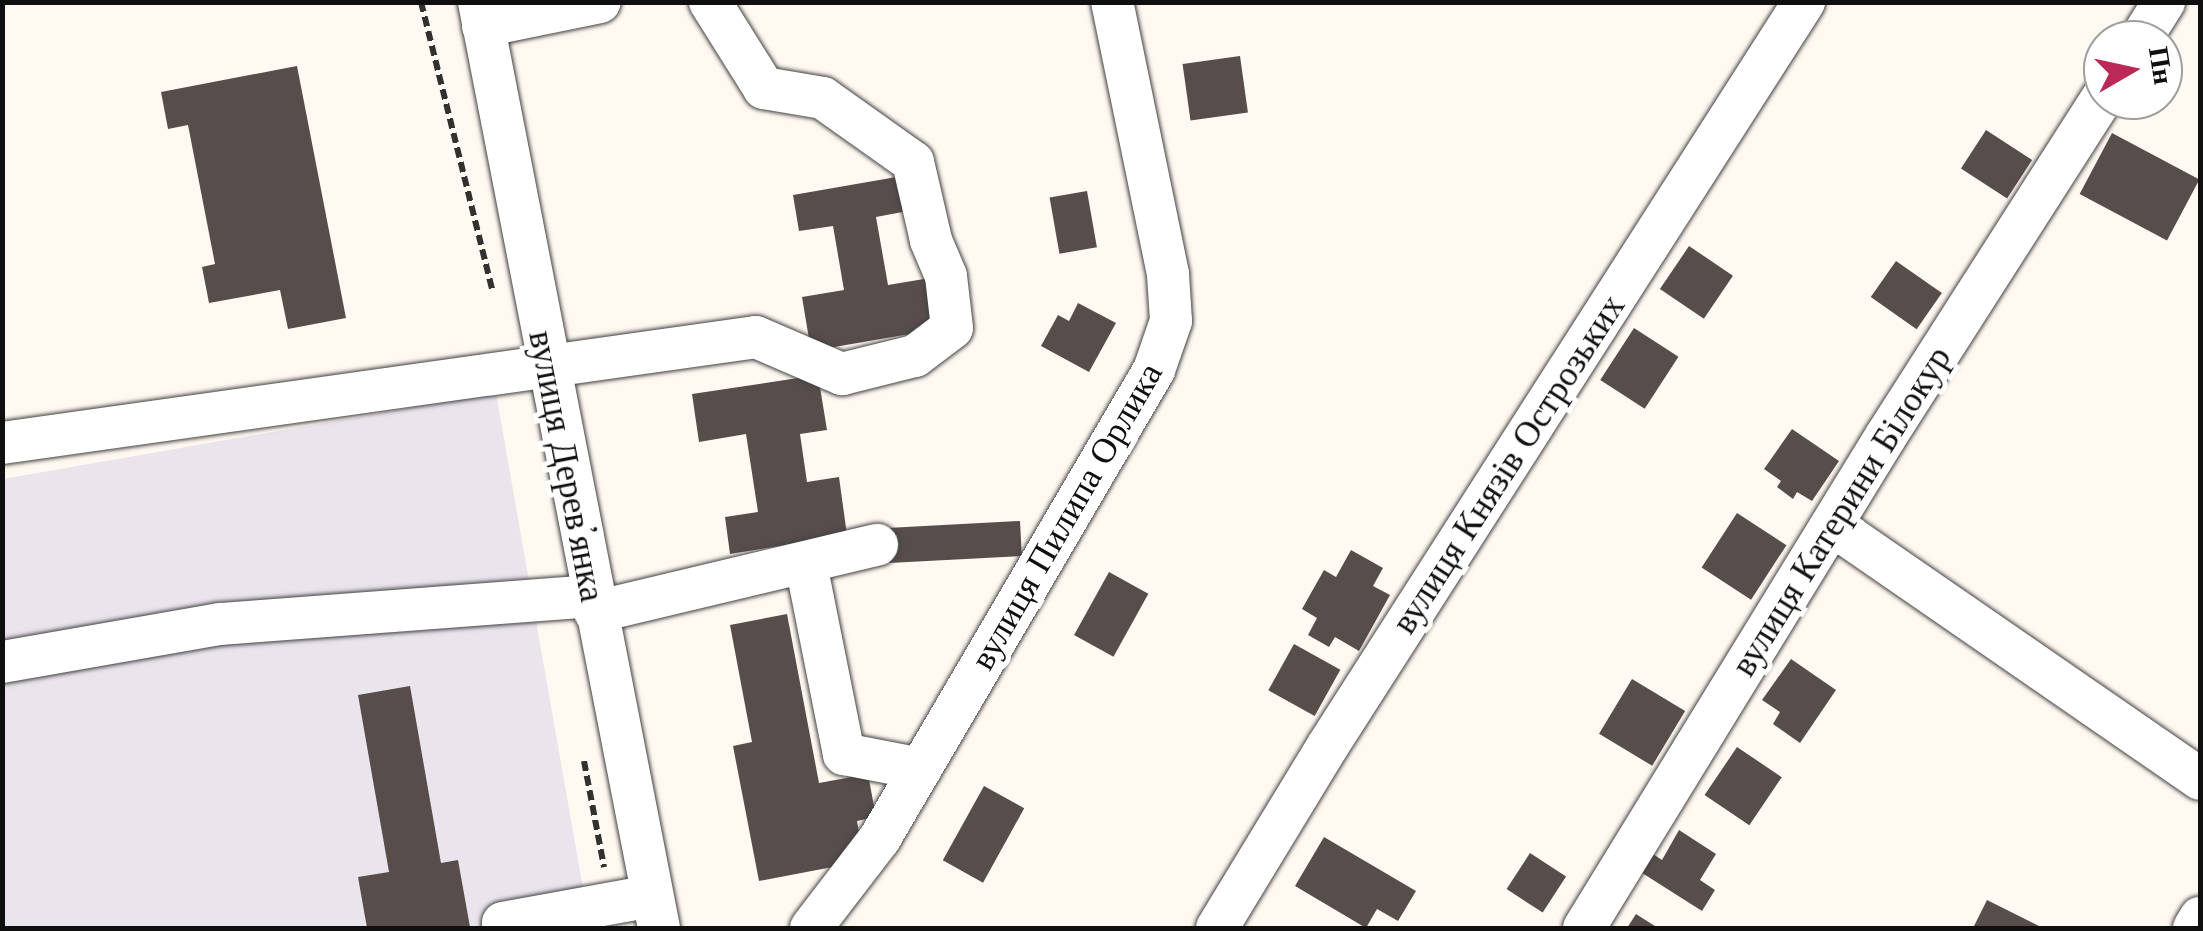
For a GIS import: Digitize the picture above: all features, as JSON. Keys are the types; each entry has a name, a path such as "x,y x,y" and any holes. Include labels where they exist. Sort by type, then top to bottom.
{"street":[{"path":"481,14 600,2"},
{"path":"2,443 548,364 713,336 756,337 842,374 915,356 952,328 946,276 931,240 913,162 823,98 764,88 710,2"},
{"name":"вулиця Пилипа Орлика","path":"811,928 880,838 921,769 1154,370 1171,321 1168,274 1112,2"},
{"name":"вулиця Князів Острозьких","path":"1217,928 1327,747 1804,2"},
{"name":"вулиця Деревʼянка","path":"481,14 655,912"},
{"name":"вулиця Катерини Білокур","path":"1584,928 1832,525 2088,120"},
{"path":"1832,525 2200,779"},
{"path":"2,662 220,624 594,604 806,564 876,545"},
{"path":"806,564 844,754 921,769"},
{"path":"504,928 503,923 655,912"},
{"path":"2194,928 2200,918"}],"path":[{"path":"421,2 498,312"}],"shaded area":[{"path":"496,393 590,928 3,928 3,479"}],"building":[{"path":"1240,56 1248,112 1190,121 1183,64"},
{"path":"297,66 346,318 288,329 280,290 209,303 202,267 215,264 188,125 168,129 161,92"},
{"path":"1986,130 2032,160 2007,199 1961,169"},
{"path":"2112,133 2199,179 2167,240 2080,194"},
{"path":"908,175 913,210 876,217 888,285 930,278 939,329 811,351 802,297 844,290 833,226 799,231 793,195"},
{"path":"1087,191 1097,247 1059,254 1050,198"},
{"path":"1689,246 1733,276 1704,319 1660,289"},
{"path":"1896,261 1942,293 1917,329 1871,297"},
{"path":"1078,303 1116,323 1089,372 1041,346 1058,315 1069,321"},
{"path":"1634,328 1678,357 1645,409 1600,380"},
{"path":"818,375 827,430 800,434 807,482 839,477 847,535 730,554 725,517 758,512 746,434 699,442 692,394"},
{"path":"1792,429 1839,461 1812,501 1797,492 1793,499 1777,487 1781,481 1764,469"},
{"path":"1737,513 1786,545 1751,600 1702,568"},
{"path":"1020,521 1022,556 889,563 887,528"},
{"path":"1351,550 1383,568 1373,586 1390,595 1359,651 1335,637 1329,647 1308,635 1317,618 1302,609 1324,570 1336,577"},
{"path":"1109,572 1148,594 1113,657 1074,635"},
{"path":"787,614 819,783 868,774 876,817 857,821 862,849 843,865 759,881 733,746 752,742 730,625"},
{"path":"1294,644 1340,670 1315,716 1268,690"},
{"path":"1791,659 1836,690 1800,743 1773,724 1780,712 1762,700"},
{"path":"1632,679 1685,711 1652,766 1599,734"},
{"path":"410,686 441,863 458,860 470,927 367,928 358,877 389,872 358,695"},
{"path":"1737,747 1782,777 1749,825 1705,795"},
{"path":"984,786 1024,808 983,883 943,860"},
{"path":"1679,830 1716,854 1700,880 1715,890 1702,911 1639,871 1650,852 1662,860"},
{"path":"1324,837 1416,891 1398,921 1377,909 1366,928 1295,886"},
{"path":"1530,853 1566,876 1543,912 1507,889"},
{"path":"1987,900 2043,928 1973,928"},
{"path":"1636,914 1658,928 1627,928"}]}
